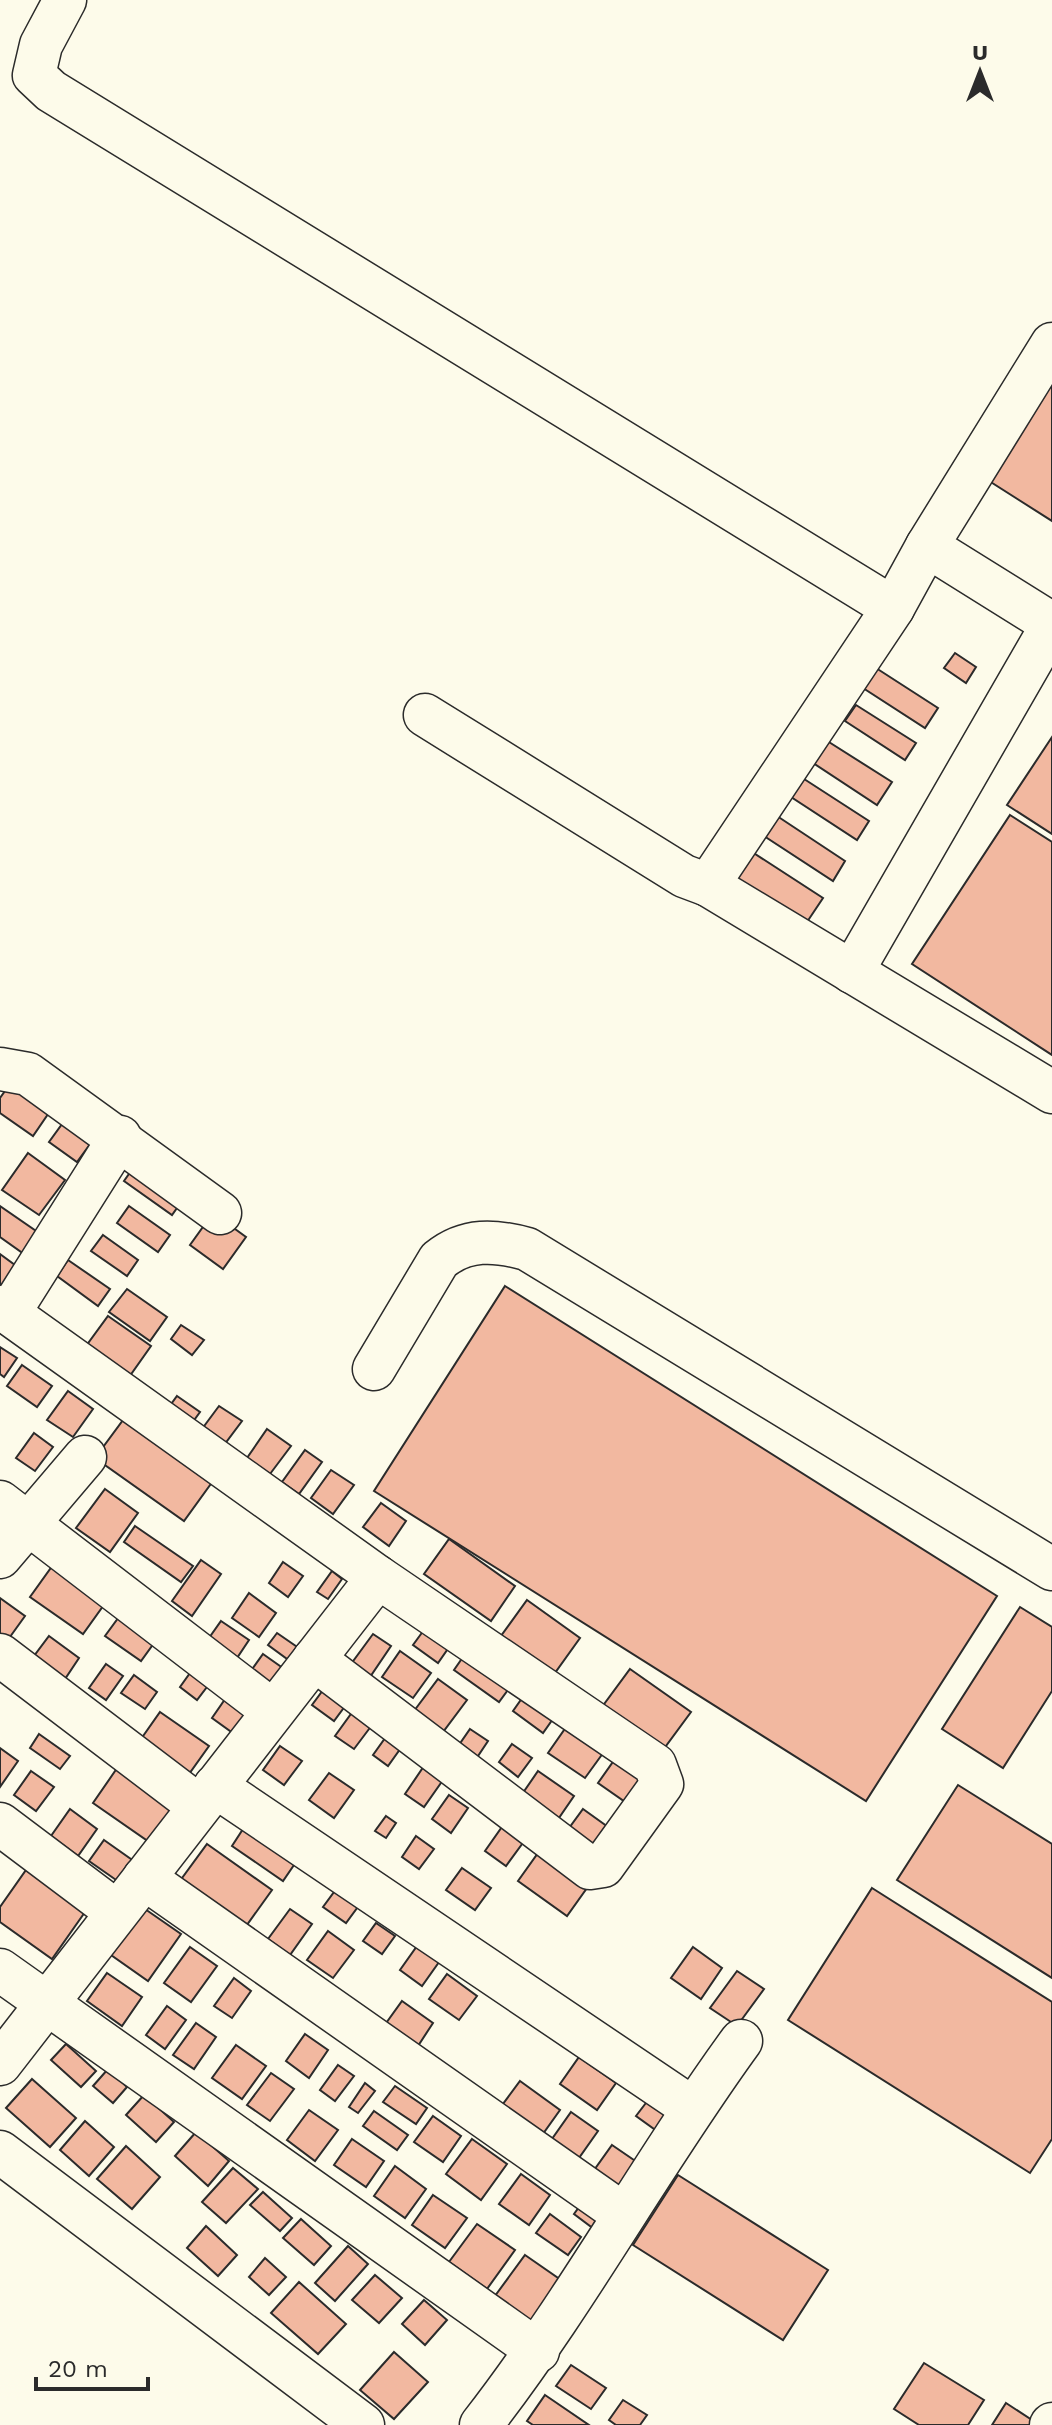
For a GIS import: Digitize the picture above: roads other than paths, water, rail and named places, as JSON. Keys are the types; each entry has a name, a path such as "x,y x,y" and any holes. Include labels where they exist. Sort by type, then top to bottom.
{"street":[{"path":"65,0 41,45 34,75 51,91 893,608"},
{"path":"708,885 893,608 927,546 1052,344"},
{"path":"852,972 1052,624 927,546"},
{"path":"425,715 684,876 708,885 1052,1092"},
{"path":"0,1069 28,1074 120,1137 220,1213"},
{"path":"120,1137 5,1310 378,1577 655,1765 662,1784 603,1866 590,1868 314,1659"},
{"path":"374,1369 439,1260 452,1249 483,1242 527,1249 1052,1569"},
{"path":"0,1557 14,1513 85,1457"},
{"path":"14,1513 273,1711"},
{"path":"0,2064 378,1577"},
{"path":"0,1655 207,1796 692,2108"},
{"path":"0,1824 117,1912"},
{"path":"144,1878 623,2214"},
{"path":"0,1970 538,2351"},
{"path":"481,2425 538,2351 692,2108 741,2041"},
{"path":"0,2152 363,2425"}]}
